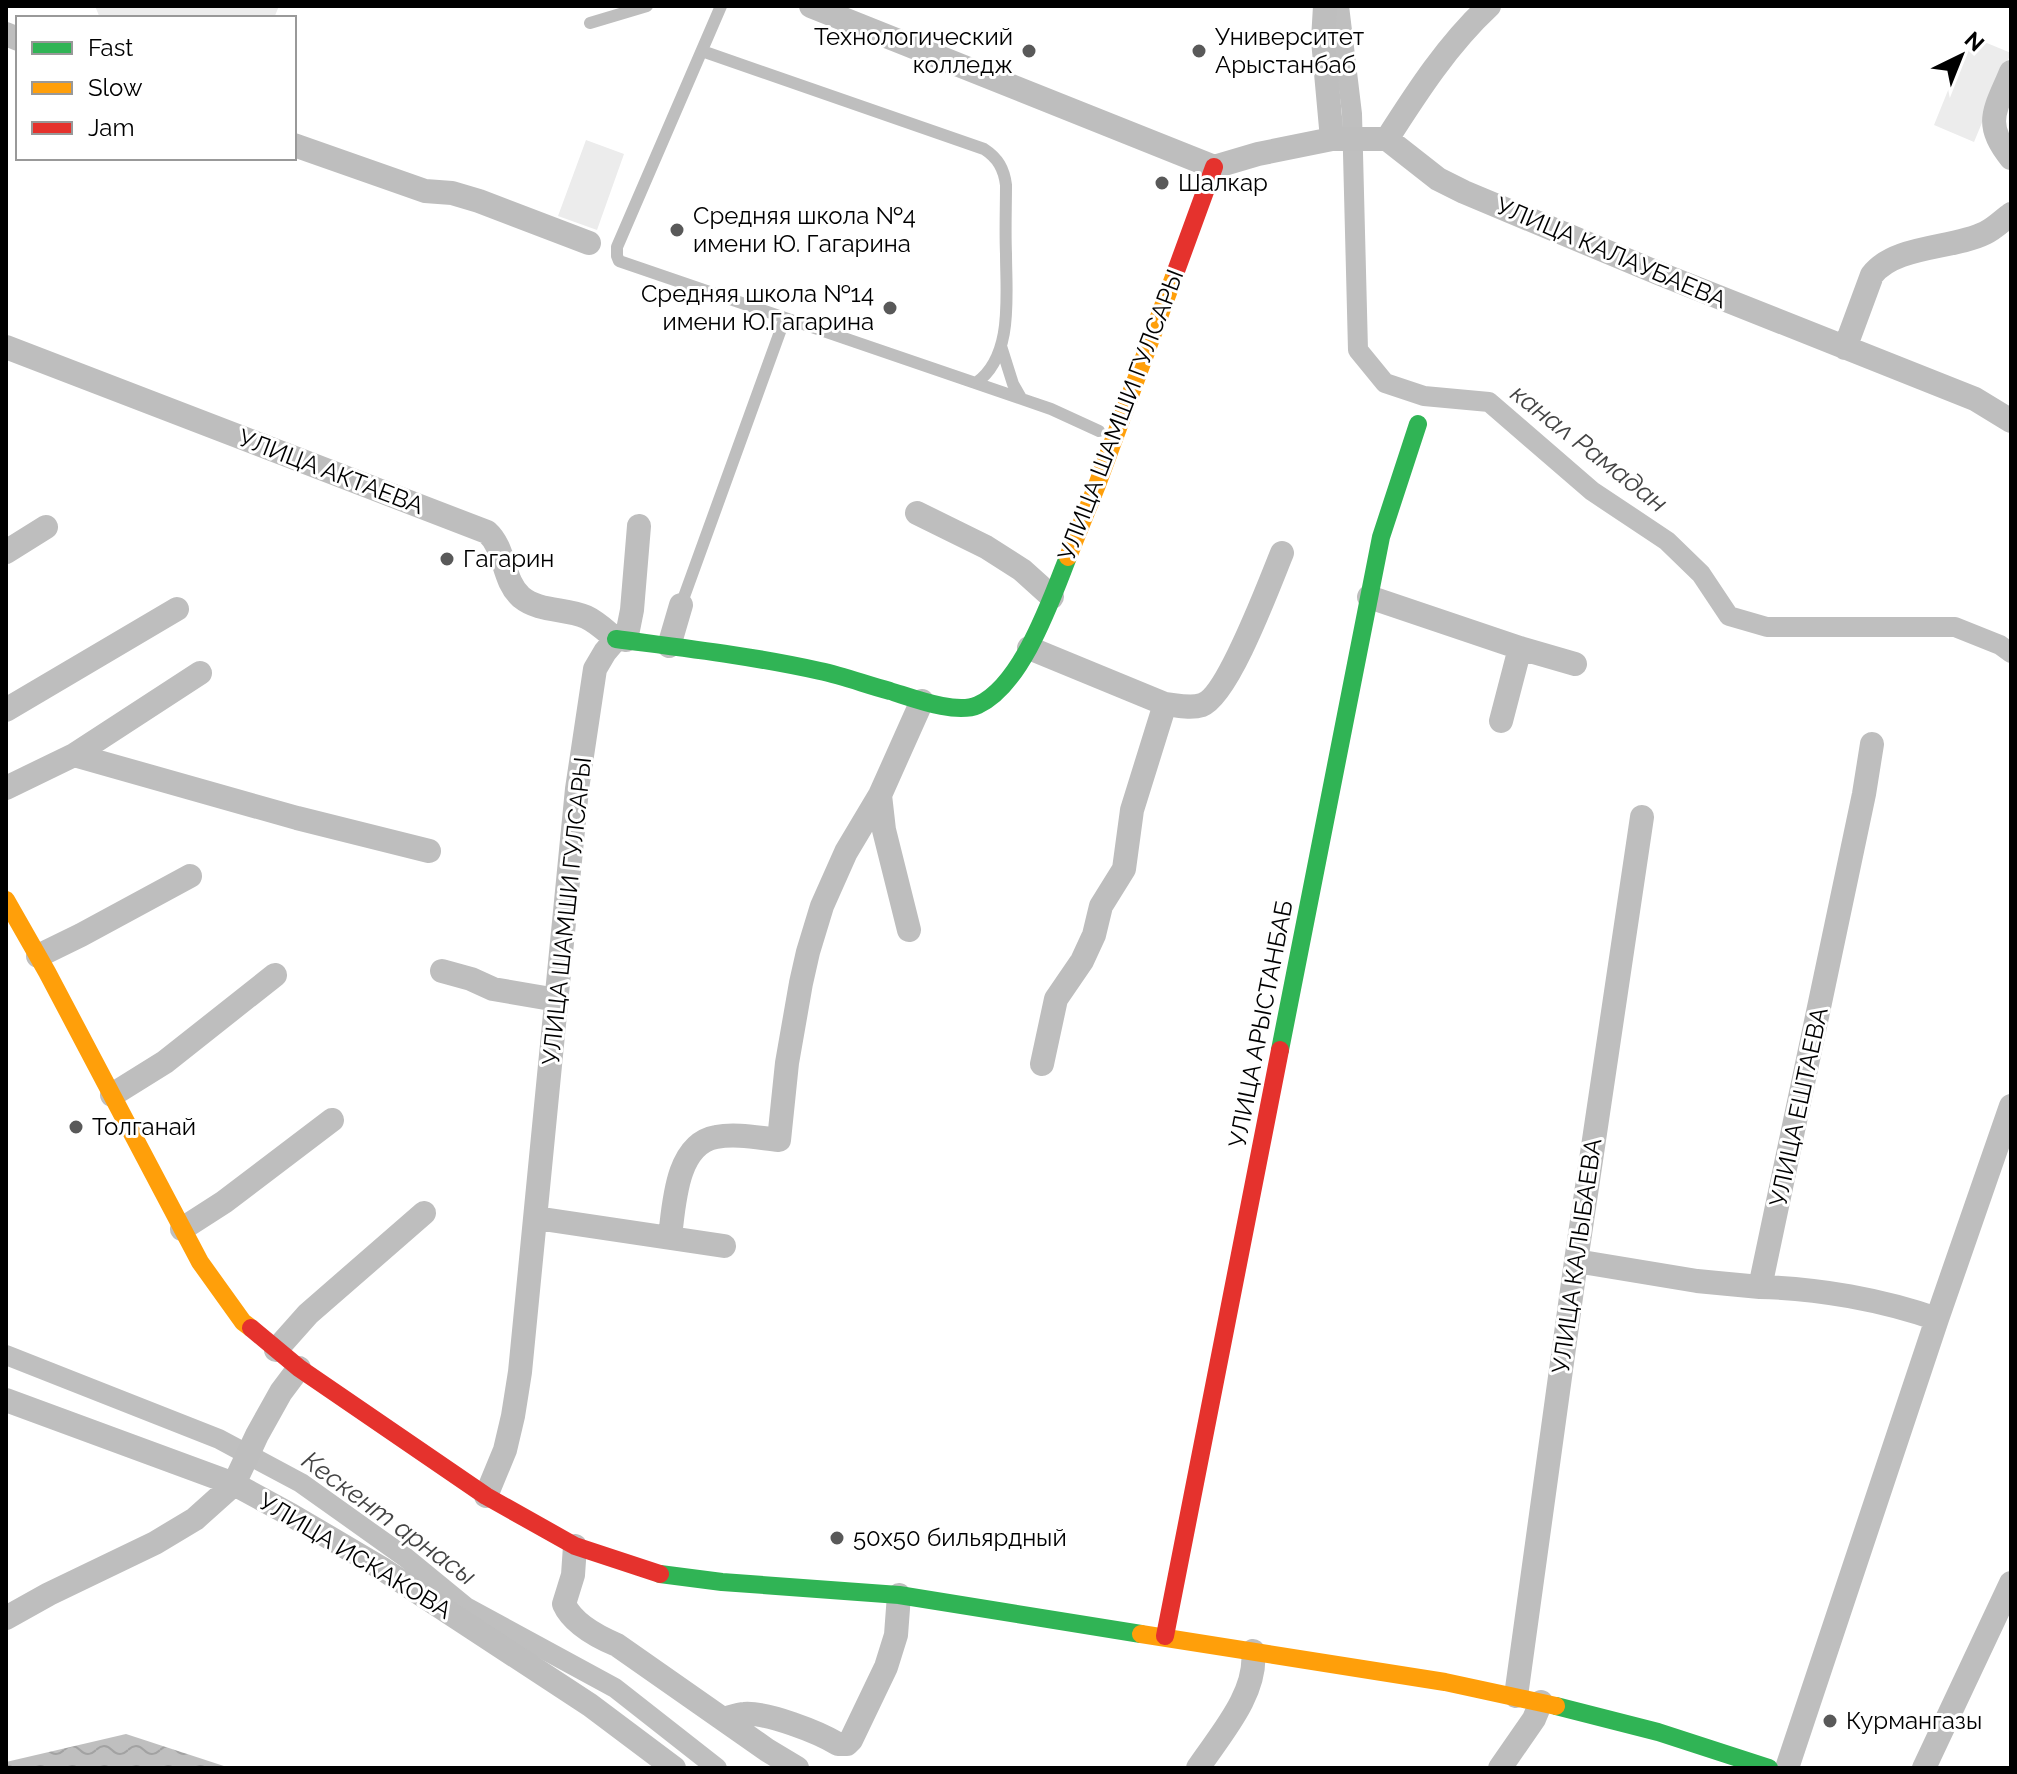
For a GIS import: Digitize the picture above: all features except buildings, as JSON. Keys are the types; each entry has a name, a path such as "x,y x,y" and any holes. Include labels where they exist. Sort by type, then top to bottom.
{"street":[{"path":"811,6 855,14 1214,167 1258,154 1333,139 1380,139 1443,56 1489,6"},
{"path":"1325,6 1323,40 1333,139"},
{"path":"2011,72 1992,124 1996,137 2011,158"},
{"name":"УЛИЦА КАЛАУБАЕВА","path":"1380,139 1438,179 1464,192 1975,399 2011,421"},
{"path":"296,146 425,191 452,193 479,201 589,243"},
{"name":"УЛИЦА ШАМШИ ГУЛСАРЫ","path":"486,1496 505,1450 520,1372 577,789 595,669 605,652 621,640 821,671 960,709 977,706 992,696 1007,681 1029,648 1052,597 1106,435 1214,167"},
{"path":"1845,348 1872,275 1878,267 1909,254 1986,233 2011,214"},
{"name":"УЛИЦА АКТАЕВА","path":"6,347 487,532 494,538 513,588 524,599 587,618 621,640"},
{"name":"УЛИЦА АРЫСТАНБАБ","path":"1165,1636 1381,537 1418,424"},
{"path":"917,513 986,547 1022,570 1052,597"},
{"path":"621,640 632,610 639,526"},
{"path":"6,552 46,527"},
{"path":"1029,648 1165,704 1187,707 1203,705 1222,687 1233,666 1282,553"},
{"path":"1369,597 1575,664"},
{"path":"669,646 681,605"},
{"path":"6,710 177,609"},
{"path":"1501,721 1520,648"},
{"path":"6,788 74,755 200,673"},
{"path":"670,1237 679,1180 687,1157 694,1148 705,1139 719,1136 779,1140 787,1063 808,952 822,906 846,852 880,795 922,701"},
{"path":"1042,1064 1056,999 1082,961 1094,935 1101,906 1124,869 1132,810 1165,704"},
{"name":"УЛИЦА ЕШТАЕВА","path":"1760,1287 1872,744"},
{"path":"74,755 297,818 429,851"},
{"path":"880,795 884,830 909,930"},
{"name":"УЛИЦА КАЛЫБАЕВА","path":"1516,1696 1642,817"},
{"path":"38,956 190,876"},
{"path":"6,900 200,1262 243,1322 299,1368 486,1496 575,1546 662,1575 899,1595 1445,1682 1516,1696 1658,1732 1769,1768"},
{"path":"442,971 493,989 557,1000"},
{"path":"112,1095 165,1062 275,975"},
{"path":"1787,1768 2011,1106"},
{"path":"182,1229 224,1202 332,1120"},
{"path":"276,1350 308,1314 424,1213"},
{"path":"536,1218 724,1246"},
{"path":"1576,1261 1697,1281 1792,1287 1903,1307 1937,1319"},
{"path":"6,1618 155,1543 195,1519 238,1476 281,1392 299,1368"},
{"name":"УЛИЦА ИСКАКОВА","path":"6,1400 238,1476 590,1705 674,1768"},
{"path":"575,1546 573,1575 565,1608 596,1636 617,1645 797,1768"},
{"path":"1924,1768 2011,1583"},
{"path":"724,1719 743,1714 762,1716 844,1745 851,1740 886,1667 896,1635 899,1595"},
{"path":"1198,1768 1246,1695 1255,1666 1253,1651"},
{"path":"1500,1768 1534,1719 1541,1702"}],"lane":[{"path":"590,23 647,6"},
{"path":"721,6 617,247 619,261 1021,398 1106,435"},
{"path":"702,51 991,154 1004,172 1006,185 1006,314 1001,345 992,367 976,383"},
{"path":"681,605 785,318"},
{"path":"1001,345 1013,384 1021,398"}],"shaded area":[{"path":"95,6 279,6 275,16 99,16"},
{"path":"1970,36 2011,53 1974,142 1934,125"},
{"path":"586,140 624,154 597,230 558,216"}],"water":[{"path":"126,1734 230,1768 6,1768 6,1762"}],"waterway":[{"name":"канал Рамадан","path":"1339,6 1352,114 1358,350 1385,383 1424,396 1489,402 1592,491 1667,541 1701,574 1729,616 1767,627 1955,627 2000,645 2011,653"},
{"name":"Кескент арнасы","path":"6,1355 219,1439 301,1483 405,1557 466,1607 615,1688 717,1768"}],"traffic: fast":[{"path":"1280,1050 1381,537 1418,424"},
{"path":"616,639 795,666 838,675 934,704 969,708 994,695 1021,661 1044,617 1068,557"},
{"path":"660,1574 722,1582 899,1595 1141,1634"},
{"path":"1556,1706 1658,1732 1769,1768"}],"traffic: slow":[{"path":"1068,557 1176,271"},
{"path":"6,900 200,1262 243,1322 251,1328"},
{"path":"1141,1634 1445,1682 1556,1706"}],"traffic: jam":[{"path":"1176,271 1214,167"},
{"path":"1165,1636 1280,1050"},
{"path":"251,1328 299,1368 486,1496 575,1546 660,1574"}],"place":[{"name":"Технологический колледж","path":"1029,51"},
{"name":"Университет Арыстанбаб","path":"1199,51"},
{"name":"Шалкар","path":"1162,183"},
{"name":"Средняя школа №4 имени Ю. Гагарина","path":"677,230"},
{"name":"Средняя школа №14 имени Ю.Гагарина","path":"890,308"},
{"name":"Гагарин","path":"447,559"},
{"name":"Толганай","path":"76,1127"},
{"name":"50х50 бильярдный","path":"837,1538"},
{"name":"Курмангазы","path":"1830,1721"}]}
